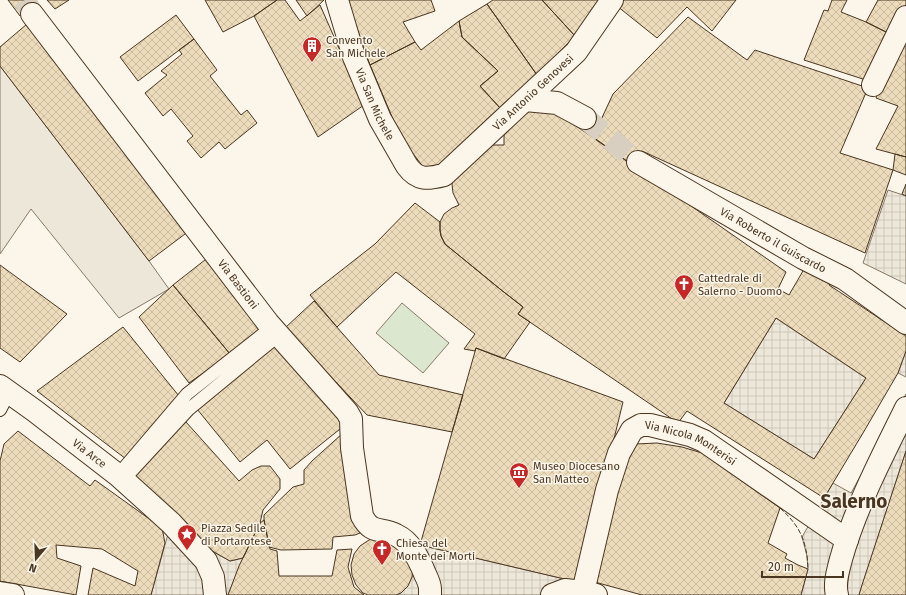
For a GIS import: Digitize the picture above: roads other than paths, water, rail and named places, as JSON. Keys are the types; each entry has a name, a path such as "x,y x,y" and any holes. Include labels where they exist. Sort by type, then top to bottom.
{"street":[{"name":"Via San Michele","path":"337,0 354,57 380,119 407,166 412,172 425,178 444,175"},
{"name":"Via Antonio Genovesi","path":"444,175 576,52 612,0"},
{"name":"Via Bastioni","path":"32,14 276,331 347,412 351,419 352,448 362,516 367,524 372,528 396,535 403,539 414,552 423,569 431,592"},
{"path":"873,84 906,17"},
{"path":"525,100 557,103 585,118"},
{"name":"Via Roberto il Guiscardo","path":"638,162 803,258 844,278 906,323"},
{"name":"Via Arce","path":"3,396 35,411 121,478 174,527 206,561 213,577 215,595"},
{"path":"837,595 835,589 836,580 847,540 869,485 906,408"},
{"name":"Via Nicola Monterisi","path":"574,593 619,453 632,430 641,425 650,425 690,435 704,441 847,540"},
{"path":"0,593 13,595"}],"lane":[{"path":"121,478 187,394 276,331"}],"tunnel":[{"path":"25,0 32,14"},
{"path":"585,118 638,162"}],"place":[{"name":"Convento San Michele","path":"312,63"},
{"name":"Cattedrale di Salerno - Duomo","path":"684,301"},
{"name":"Museo Diocesano San Matteo","path":"519,489"},
{"name":"Piazza Sedile di Portarotese","path":"187,551"},
{"name":"Chiesa del Monte dei Morti","path":"382,566"}],"district":[{"name":"Salerno","path":"854,501"}]}
